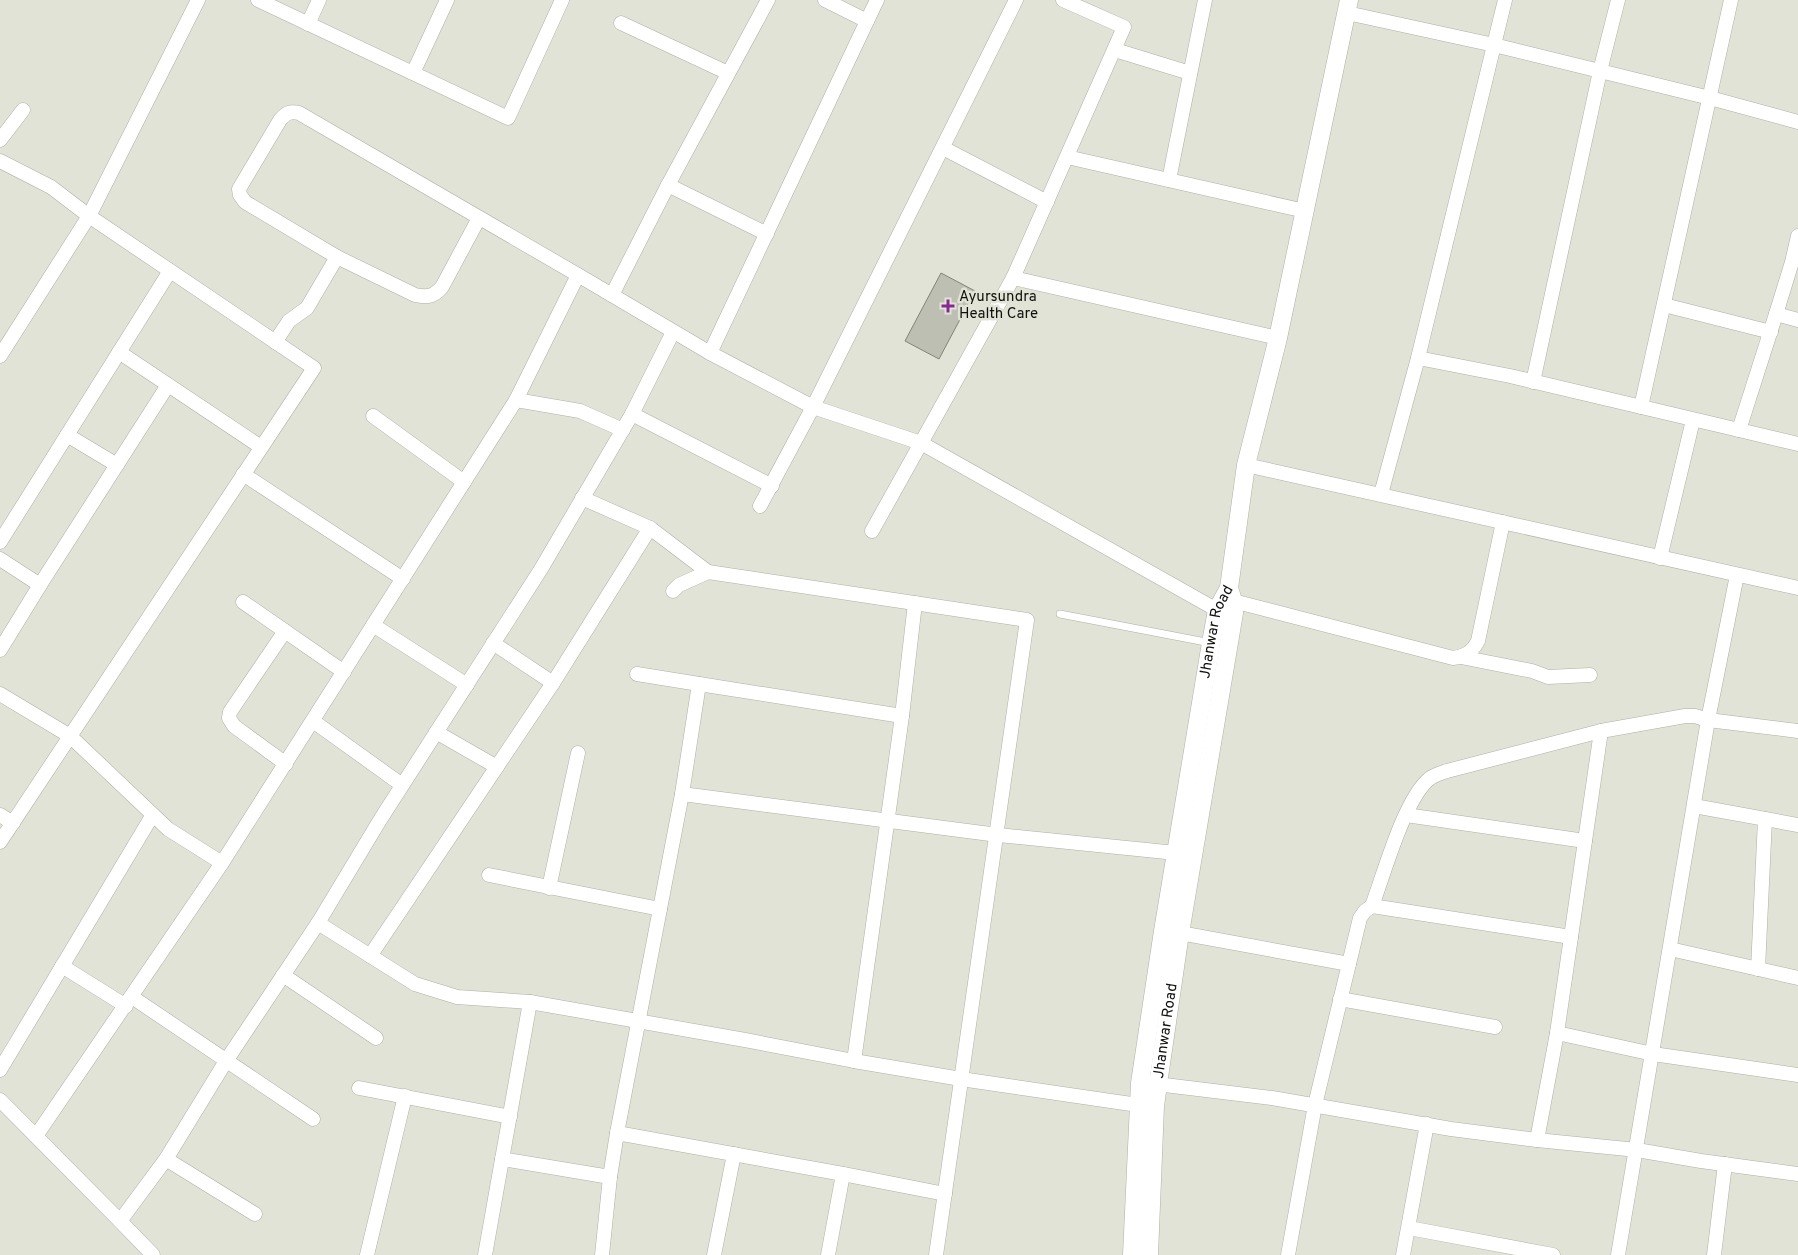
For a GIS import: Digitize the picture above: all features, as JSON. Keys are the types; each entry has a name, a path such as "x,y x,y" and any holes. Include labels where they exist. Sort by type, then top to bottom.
{"street":[{"path":"0,356 89,216 198,0"},
{"path":"258,0 508,118 562,0"},
{"path":"308,24 319,0"},
{"path":"413,74 447,0"},
{"path":"612,295 668,185 768,0"},
{"path":"825,0 867,21"},
{"path":"710,353 877,0"},
{"path":"760,506 813,407 1016,0"},
{"path":"872,531 1013,278 1124,28 1063,0"},
{"path":"1169,180 1204,0"},
{"path":"1381,494 1418,358 1505,0"},
{"path":"1533,382 1600,71 1618,0"},
{"path":"1641,407 1731,0"},
{"path":"1503,522 1478,641 1469,654 1461,657 1453,658 1231,595 1246,465 1278,338 1348,6 1798,122"},
{"path":"621,23 728,73"},
{"path":"1115,50 1190,73"},
{"path":"0,140 23,110"},
{"path":"479,218 442,287 435,294 425,297 415,295 337,257 245,202 240,195 239,189 284,115 291,112 299,114 578,275 710,353 813,407 921,443 1217,610"},
{"path":"943,148 1047,202"},
{"path":"1067,157 1305,211"},
{"path":"0,161 51,187 89,216 314,368 0,842"},
{"path":"668,185 767,234"},
{"path":"1739,430 1771,332 1798,236"},
{"path":"275,342 289,321 307,308 337,257"},
{"path":"0,542 170,271"},
{"path":"36,1136 222,863 516,400 578,275"},
{"path":"1013,278 1278,338"},
{"path":"1664,305 1771,332"},
{"path":"1776,314 1798,320"},
{"path":"120,1222 166,1159 226,1061 318,923 402,785 541,568 632,414 673,332"},
{"path":"119,352 261,447"},
{"path":"1418,358 1533,382 1798,444"},
{"path":"0,650 168,385"},
{"path":"516,400 580,411 622,430"},
{"path":"632,414 772,486"},
{"path":"373,416 464,482"},
{"path":"1660,558 1693,420"},
{"path":"67,435 117,465"},
{"path":"1246,465 1798,588"},
{"path":"244,474 403,579"},
{"path":"582,498 650,528 708,572 1027,620 998,835 936,1255"},
{"path":"370,956 553,683 650,528"},
{"path":"0,559 40,585"},
{"path":"673,591 679,585 708,572"},
{"path":"1618,1255 1708,720 1737,574"},
{"name":"Jhanwar Road","path":"1132,1255 1140,1083 1217,610 1231,595"},
{"name":"Jhanwar Road","path":"1149,1255 1155,1106 1180,934 1234,613 1231,595"},
{"path":"243,602 344,672"},
{"path":"854,1061 886,820 902,716 915,603"},
{"path":"374,625 466,685"},
{"path":"285,631 230,712 229,718 234,726 286,764"},
{"path":"493,643 553,683"},
{"path":"1461,657 1532,671 1548,678 1590,675"},
{"path":"637,674 902,716"},
{"path":"607,1254 610,1177 617,1133 682,794 699,684"},
{"path":"0,694 70,736 152,816 168,829 222,863"},
{"path":"1288,1255 1315,1105 1360,918 1372,906 1401,823 1418,791 1430,778 1447,771 1600,731 1685,716 1798,731"},
{"path":"313,721 402,785"},
{"path":"1536,1140 1557,1033 1600,731"},
{"path":"436,732 497,767"},
{"path":"549,888 578,753"},
{"path":"682,794 998,835 1176,853"},
{"path":"1694,806 1798,825"},
{"path":"0,814 13,823"},
{"path":"1406,815 1585,841"},
{"path":"0,1070 152,816"},
{"path":"1758,969 1764,819"},
{"path":"489,875 660,909"},
{"path":"1372,906 1571,937"},
{"path":"318,923 415,984 457,997 530,1002 854,1061 1138,1105"},
{"path":"1180,934 1349,964"},
{"path":"1670,949 1798,978"},
{"path":"62,966 129,1002 226,1061 313,1118"},
{"path":"283,975 376,1038"},
{"path":"1340,999 1495,1027"},
{"path":"485,1255 530,1002"},
{"path":"1557,1033 1653,1054 1798,1075"},
{"path":"1140,1083 1315,1105 1451,1129 1637,1150 1798,1174"},
{"path":"359,1088 510,1117"},
{"path":"366,1255 405,1096"},
{"path":"0,1100 153,1255"},
{"path":"1403,1255 1427,1124"},
{"path":"617,1133 945,1194"},
{"path":"714,1255 734,1154"},
{"path":"166,1159 255,1214"},
{"path":"502,1159 610,1177"},
{"path":"1714,1255 1725,1164"},
{"path":"828,1255 843,1174"},
{"path":"1409,1228 1553,1255"}],"lane":[{"path":"1060,614 1211,643"}],"building":[{"path":"941,273 975,291 939,359 905,341"}],"place":[{"name":"Ayursundra Health Care","path":"948,306"}]}
